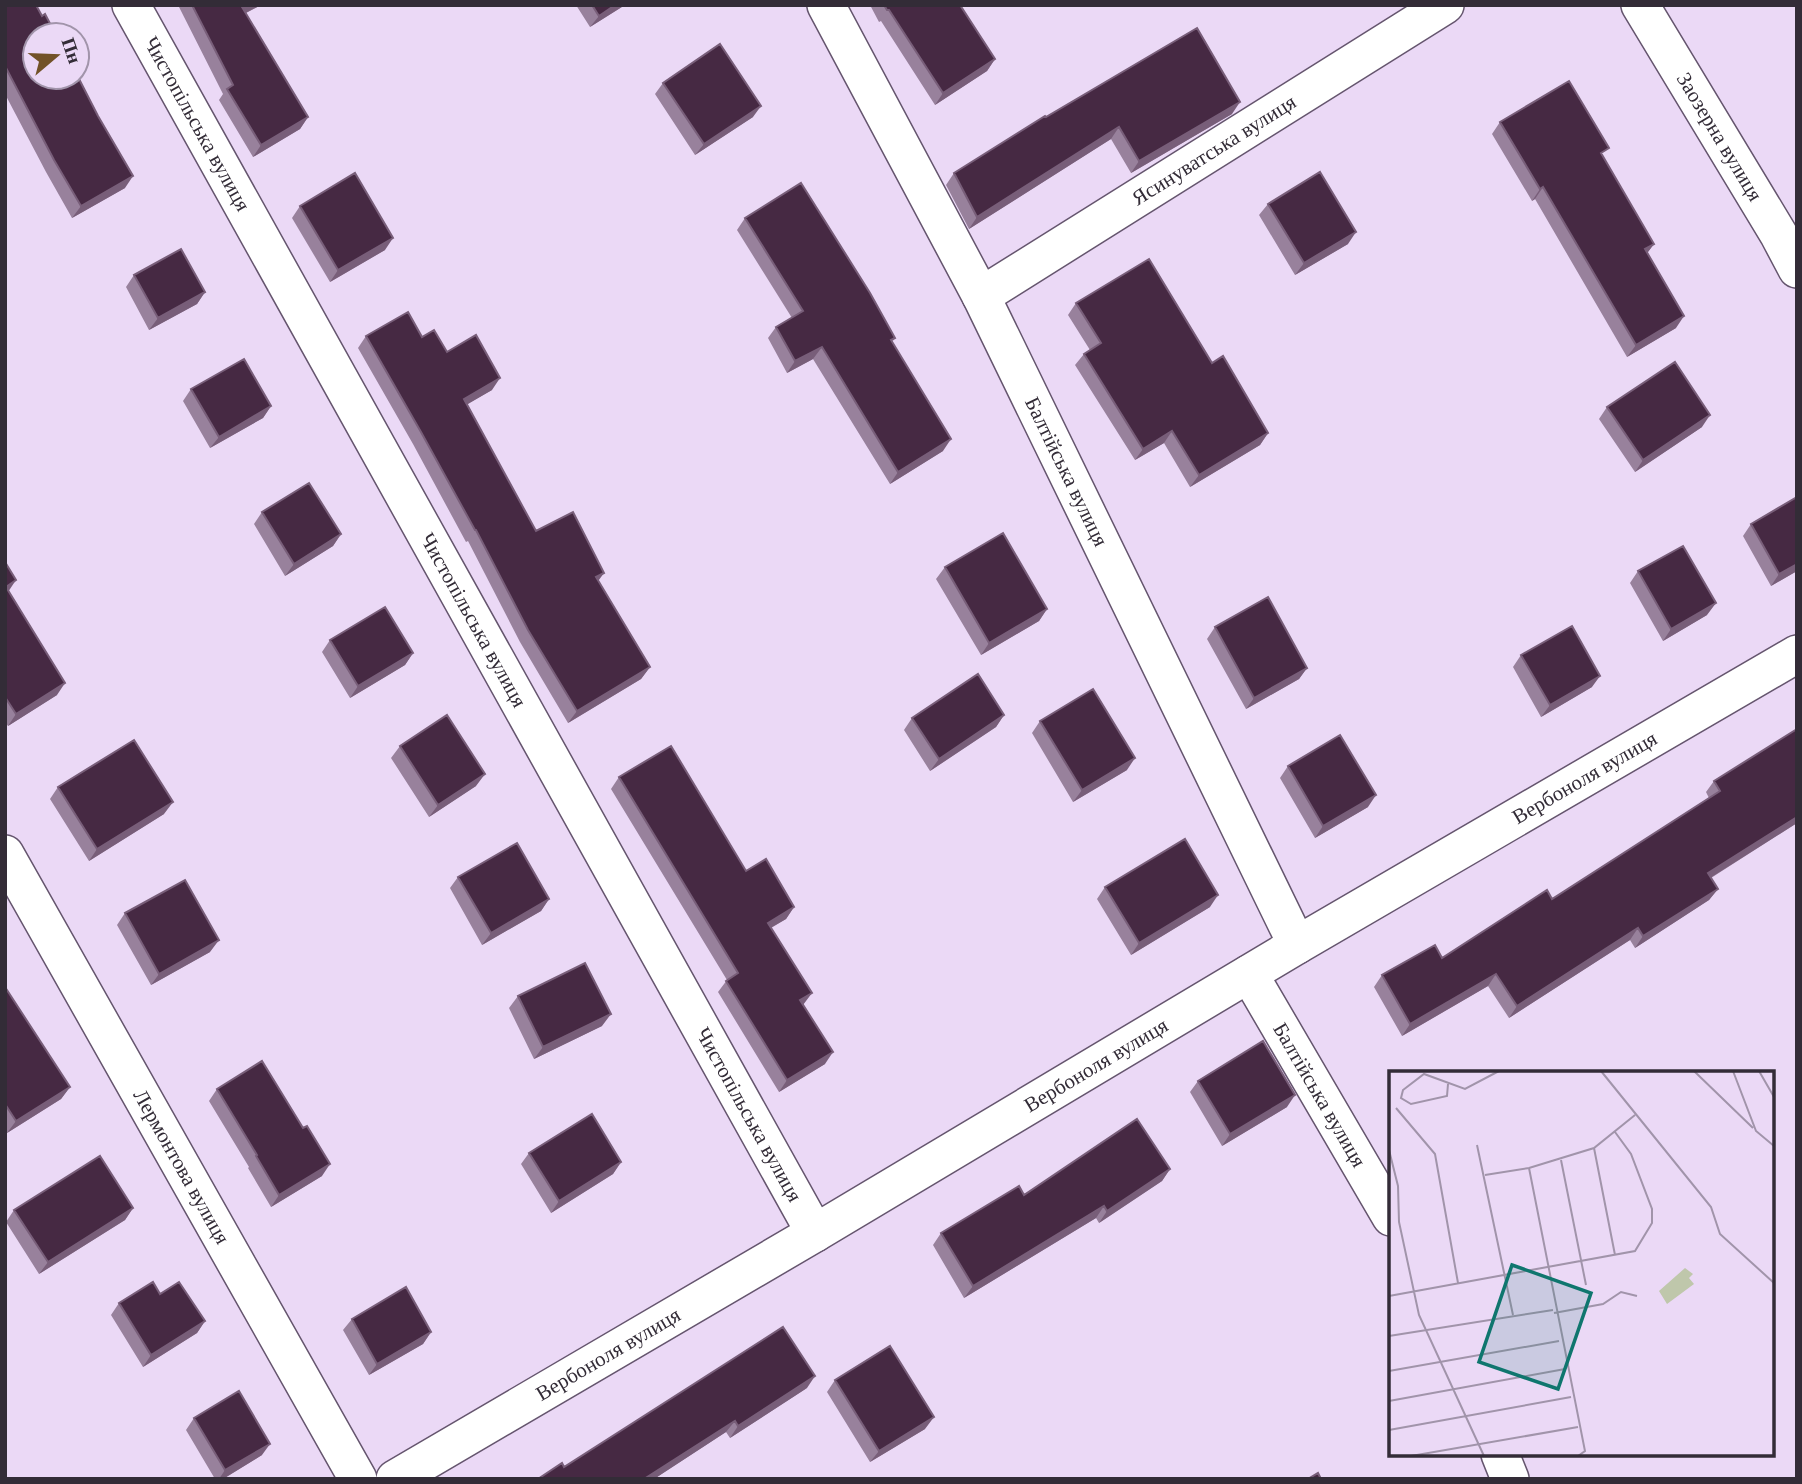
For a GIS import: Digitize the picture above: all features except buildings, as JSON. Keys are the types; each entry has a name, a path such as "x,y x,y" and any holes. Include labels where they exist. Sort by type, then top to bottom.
{"street":[{"name":"Чистопільська вулиця","path":"131,5 815,1233"},
{"name":"Балтійська вулиця","path":"826,5 981,296 1297,945"},
{"name":"Ясинуватська вулиця","path":"981,296 1445,5"},
{"name":"Заозерна вулиця","path":"1640,5 1797,269"},
{"name":"Вербоноля вулиця","path":"395,1479 815,1233 1297,945 1797,654"},
{"name":"Лермонтова вулиця","path":"5,854 358,1479"},
{"name":"Балтійська вулиця","path":"1249,974 1389,1214"},
{"path":"1501,1456 1510,1479"}]}
